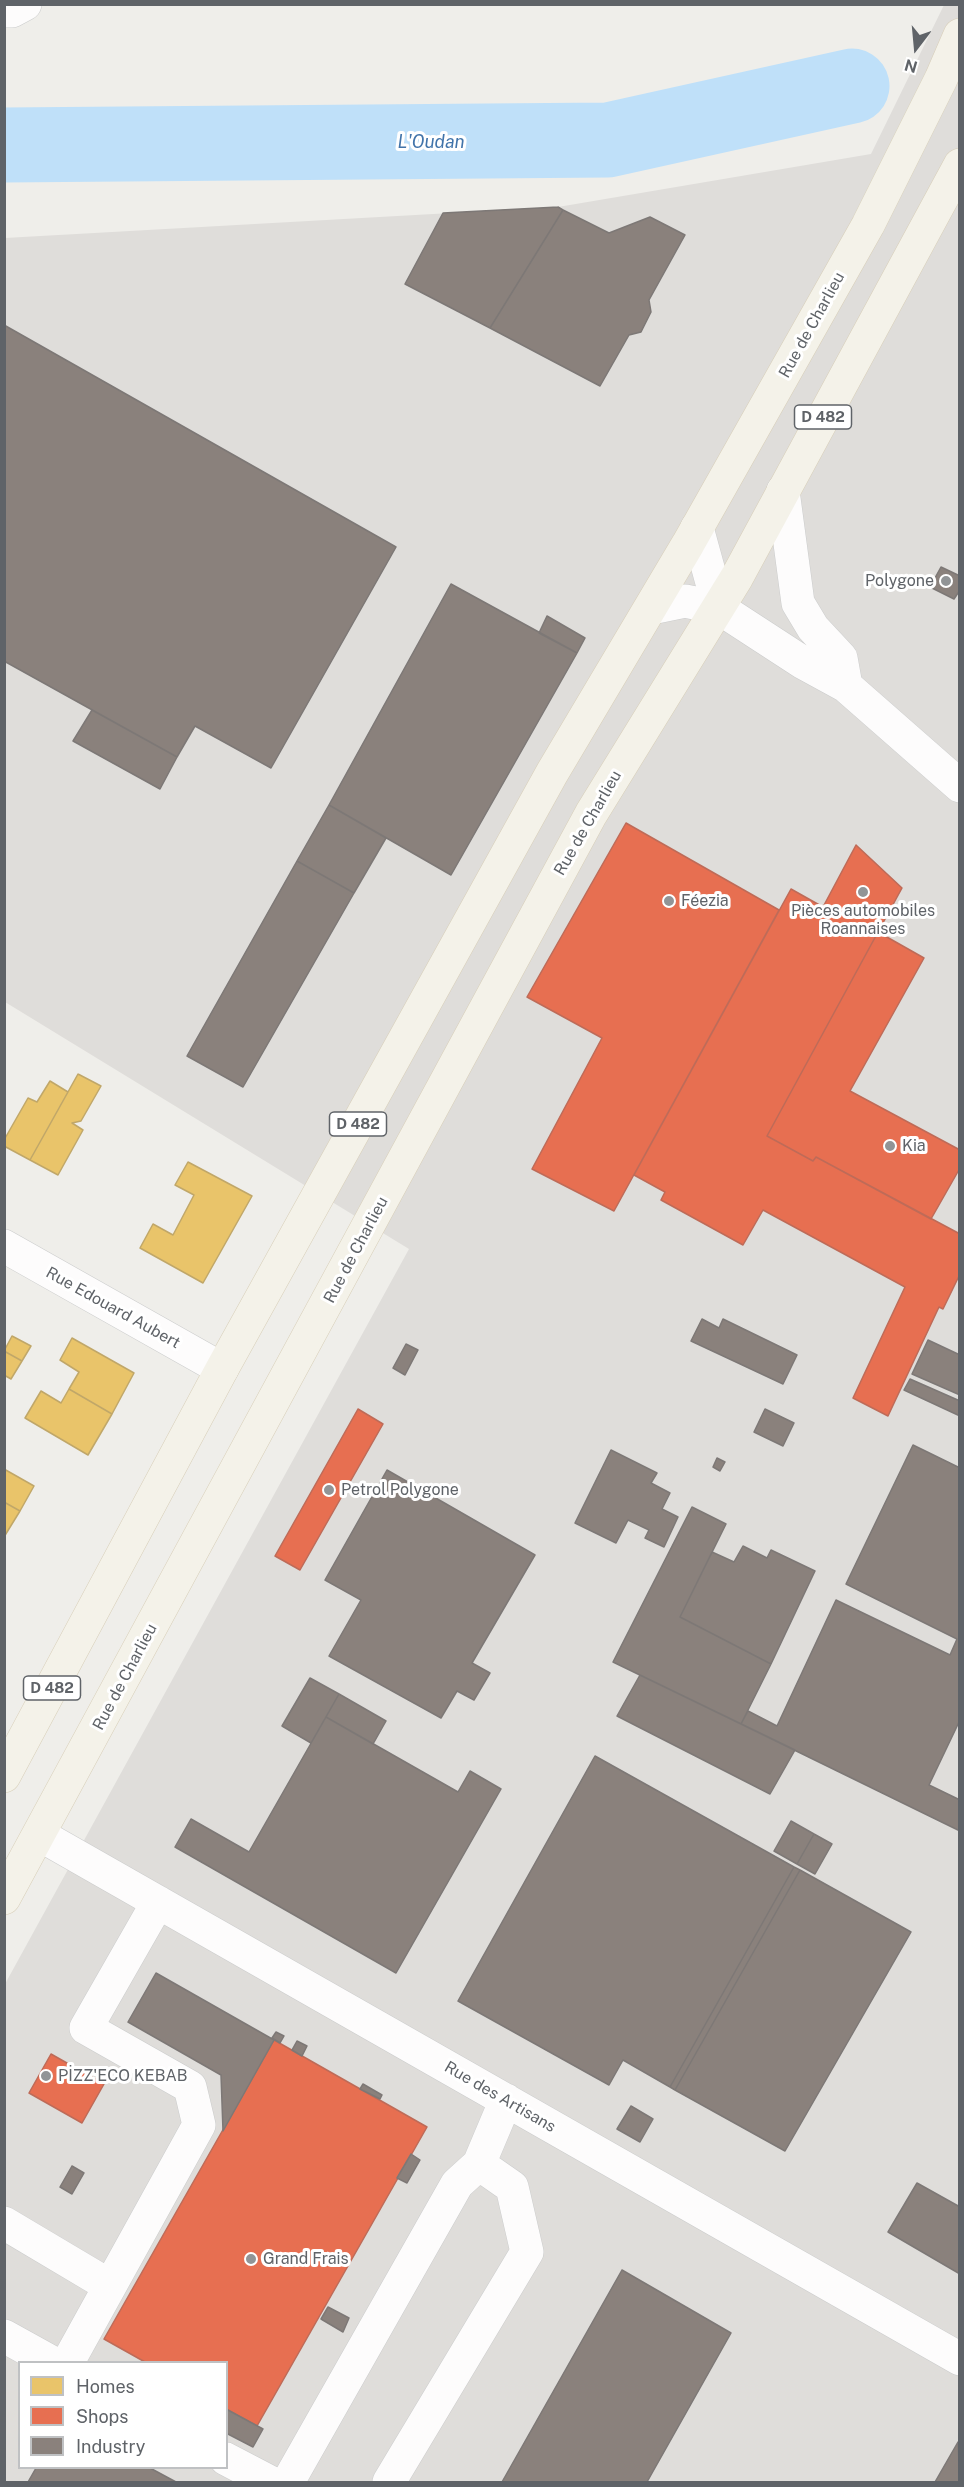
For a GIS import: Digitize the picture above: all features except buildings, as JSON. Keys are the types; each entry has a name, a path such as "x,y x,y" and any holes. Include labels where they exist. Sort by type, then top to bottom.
{"main road":[{"name":"Rue de Charlieu","path":"4,1776 222,1369 546,784 651,608 868,225 941,79 960,35"},
{"name":"Rue de Charlieu","path":"4,1898 591,814 719,608 960,165"}],"street":[{"path":"4,11 12,11 25,4"},
{"path":"783,491 798,603 813,628 841,658 846,686"},
{"path":"697,528 719,608"},
{"path":"651,608 685,601 719,608 802,662 846,686 960,786"},
{"name":"Rue Edouard Aubert","path":"4,1246 222,1369"},
{"name":"Rue des Artisans","path":"40,1835 960,2359"},
{"path":"69,2361 199,2124 190,2087 86,2028 158,1902"},
{"path":"288,2482 458,2184 479,2164 506,2100"},
{"path":"388,2482 527,2252 512,2187 479,2164"},
{"path":"4,2223 110,2286"},
{"path":"4,2336 49,2361"},
{"path":"228,2460 270,2482"}],"shaded area":[{"path":"944,5 959,5 959,2482 5,2482 5,1984 409,1249 5,1002 5,238 558,207 871,154"}],"waterway":[{"name":"L'Oudan","path":"4,145 608,140 852,86"}],"place":[{"name":"Polygone","path":"946,581"},
{"name":"Pièces automobiles Roannaises","path":"863,892"},
{"name":"Féezia","path":"669,901"},
{"name":"Kia","path":"890,1146"},
{"name":"Petrol Polygone","path":"329,1490"},
{"name":"PİZZ'ECO KEBAB","path":"46,2076"},
{"name":"Grand Frais","path":"251,2259"}]}
